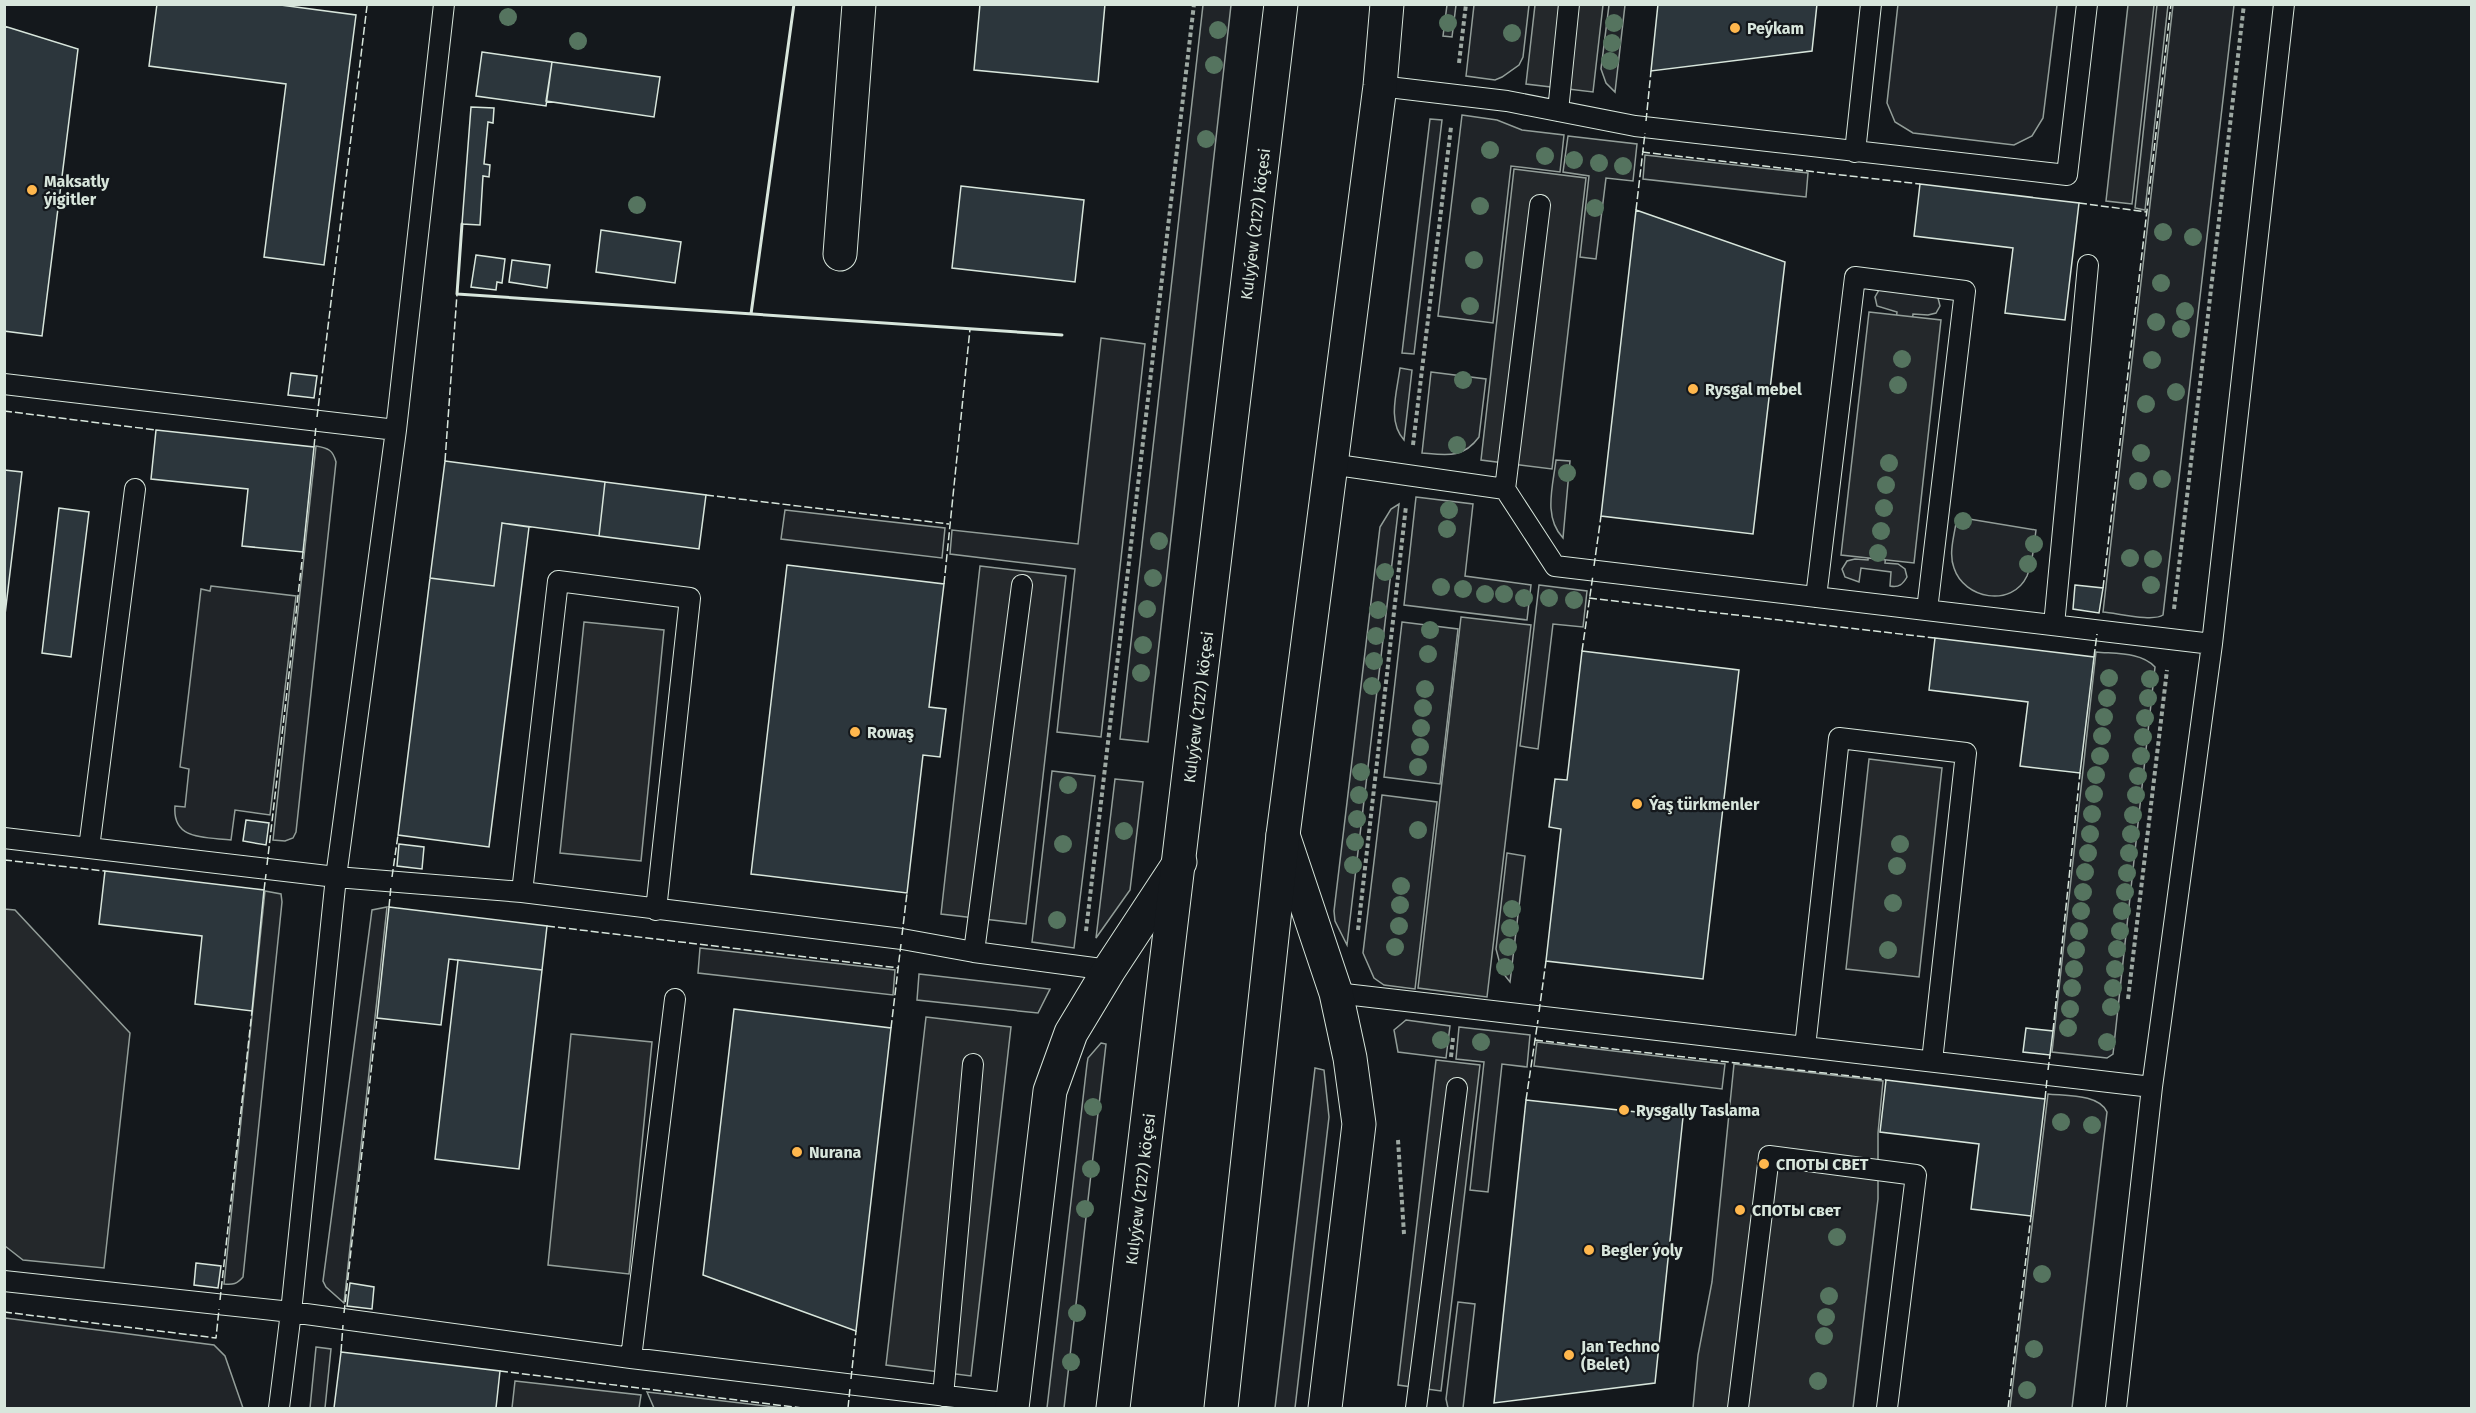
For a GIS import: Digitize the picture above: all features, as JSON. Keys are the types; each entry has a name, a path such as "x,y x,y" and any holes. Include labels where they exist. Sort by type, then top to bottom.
{"main road":[{"path":"840,254 860,4"},
{"name":"Kulyýew (2127) köçesi","path":"1113,1408 1281,4"},
{"path":"1221,1408 1282,835 1380,86 1387,4"},
{"path":"1282,835 1336,993 1350,1058 1359,1124 1325,1408"},
{"path":"1012,1406 1050,1091 1094,968 1180,862"}],"lane":[{"path":"279,1408 336,877 396,430 444,4"},
{"path":"1558,111 1569,4"},
{"path":"1855,152 1872,4"},
{"path":"1380,86 1507,101 1635,126 2067,175 2086,4"},
{"path":"2116,1408 2152,1087 2212,644 2284,4"},
{"path":"1540,205 1505,489 1555,566 2212,644"},
{"path":"2054,625 2088,265"},
{"path":"1816,597 1855,277 1965,291 1927,610"},
{"path":"4,384 396,430"},
{"path":"1330,464 1505,489"},
{"path":"89,848 135,489"},
{"path":"522,892 558,580 679,596 690,598 656,910"},
{"path":"974,952 1022,585"},
{"path":"1804,1047 1839,738 1966,753 1932,1062"},
{"path":"4,838 336,877 522,892 902,939 974,952 1094,968"},
{"path":"1336,993 2152,1087"},
{"path":"631,1358 675,999"},
{"path":"943,1396 973,1064"},
{"path":"1416,1408 1457,1088"},
{"path":"1738,1408 1769,1156 1916,1175 1887,1408"},
{"path":"4,1281 291,1312 1012,1406"}],"path":[{"path":"1094,968 1087,923 1194,4"},
{"path":"1358,931 1466,4"},
{"path":"2128,1001 2244,4"},
{"path":"1457,1007 1451,1057 1457,1088"},
{"path":"1398,1130 1404,1236"}],"shaded area":[{"path":"1898,4 2057,5 2043,118 2032,136 2014,145 1913,133 1895,122 1887,103"},
{"path":"1203,5 1231,5 1148,742 1120,739"},
{"path":"1447,5 1456,5 1452,37 1443,36"},
{"path":"1474,5 1529,5 1523,57 1519,65 1495,80 1466,76"},
{"path":"1535,5 1603,5 1593,92 1526,84"},
{"path":"1609,5 1625,5 1615,92 1606,83 1601,69"},
{"path":"2128,5 2154,5 2132,204 2106,201"},
{"path":"2157,5 2168,5 2145,210 2135,208"},
{"path":"2173,5 2234,5 2163,615 2151,618 2103,612"},
{"path":"1462,115 1497,120 1522,130 1564,135 1560,172 1511,166 1493,323 1438,316"},
{"path":"1430,119 1442,120 1414,354 1402,353"},
{"path":"1568,136 1637,144 1633,181 1606,178 1596,259 1580,257 1589,176 1563,172"},
{"path":"1645,155 1808,173 1806,197 1643,179"},
{"path":"1514,169 1586,178 1552,469 1481,460"},
{"path":"1887,288 1931,294 1938,298 1940,306 1936,313 1913,314 1885,563 1898,564 1905,569 1907,577 1898,586 1890,586 1891,572 1861,568 1859,582 1845,577 1842,569 1847,561 1868,560 1897,312 1877,306 1875,297 1879,290"},
{"path":"1869,312 1941,320 1914,563 1841,555"},
{"path":"1101,338 1145,344 1101,737 1057,732 1075,569 950,554 952,530 1078,544"},
{"path":"1400,368 1412,370 1404,440 1394,415"},
{"path":"1431,372 1486,379 1479,437 1467,449 1454,454 1422,453"},
{"path":"316,446 329,450 336,462 296,832 293,838 285,841 273,840"},
{"path":"1556,460 1570,461 1563,538 1553,521 1551,511"},
{"path":"1416,497 1473,504 1465,576 1531,585 1527,620 1404,605"},
{"path":"1399,504 1347,945 1335,921 1334,911 1380,527 1391,509"},
{"path":"785,510 945,528 942,558 781,539"},
{"path":"1957,517 2036,530 2031,565 2020,586 2011,593 1989,596 1978,593 1959,579 1952,562 1952,543"},
{"path":"980,566 1066,576 1026,924 941,914"},
{"path":"1539,585 1587,591 1583,627 1553,624 1538,749 1520,746"},
{"path":"211,586 296,596 270,815 235,810 231,840 202,837 185,831 179,826 175,806 185,807 189,769 180,767 201,589 210,591"},
{"path":"1461,617 1531,625 1487,997 1418,988"},
{"path":"584,622 664,630 641,861 560,853"},
{"path":"1402,622 1458,629 1440,784 1384,777"},
{"path":"2096,652 2135,656 2155,667 2113,1054 2107,1058 2052,1052"},
{"path":"1869,759 1942,768 1919,977 1846,969"},
{"path":"1052,771 1095,776 1074,948 1032,942"},
{"path":"1115,779 1143,782 1130,890 1096,938"},
{"path":"1382,795 1437,802 1415,989 1384,985 1374,978 1363,953"},
{"path":"1507,853 1525,856 1510,982 1502,972 1496,949"},
{"path":"265,891 281,894 282,902 243,1277 235,1284 224,1284"},
{"path":"387,907 344,1303 326,1287 323,1281 372,910"},
{"path":"4,909 15,910 130,1033 104,1268 23,1260 5,1246"},
{"path":"700,948 895,970 893,995 698,973"},
{"path":"919,974 1050,989 1038,1013 917,1000"},
{"path":"926,1017 1011,1027 971,1376 886,1365"},
{"path":"1406,1020 1450,1026 1446,1058 1398,1052 1394,1030"},
{"path":"1459,1027 1530,1035 1527,1067 1502,1064 1488,1192 1470,1190 1484,1062 1456,1059"},
{"path":"571,1034 652,1042 629,1274 548,1265"},
{"path":"1537,1042 1725,1064 1722,1089 1534,1066"},
{"path":"1101,1043 1106,1044 1064,1408 1047,1408 1087,1064 1088,1058"},
{"path":"1436,1060 1480,1065 1441,1391 1398,1385"},
{"path":"1734,1064 1883,1081 1878,1133 1878,1199 1853,1408 1693,1408 1698,1355 1712,1282"},
{"path":"1315,1068 1324,1070 1329,1117 1295,1408 1275,1408"},
{"path":"2048,1094 2090,1099 2103,1106 2107,1112 2072,1408 2010,1408"},
{"path":"1458,1302 1475,1304 1463,1408 1448,1408 1446,1399"},
{"path":"5,1318 214,1345 225,1356 243,1408 5,1408"},
{"path":"316,1347 331,1349 325,1408 310,1408"},
{"path":"515,1381 641,1395 639,1408 512,1408"},
{"path":"647,1392 784,1408 654,1408"}],"building":[{"path":"157,4 273,4 356,15 324,265 264,257 286,84 149,66"},
{"path":"980,4 1105,4 1098,82 974,70"},
{"name":"Peýkam","path":"1658,4 1817,4 1812,51 1651,71"},
{"name":"Maksatly ýigitler","path":"4,26 78,49 42,336 4,331"},
{"path":"482,52 552,62 546,106 476,96"},
{"path":"552,62 660,77 654,117 546,101"},
{"path":"471,107 494,108 493,123 488,122 484,164 490,165 489,177 483,176 480,225 462,224"},
{"path":"1920,184 2079,203 2065,320 2005,313 2013,248 1914,236"},
{"path":"961,186 1084,200 1075,282 952,268"},
{"name":"Rysgal mebel","path":"1636,210 1785,262 1753,534 1601,516"},
{"path":"601,230 681,242 675,283 596,272"},
{"path":"476,255 505,259 502,283 497,282 496,290 471,287"},
{"path":"512,260 550,265 547,288 509,282"},
{"path":"291,373 317,376 314,398 288,395"},
{"path":"156,430 314,447 303,552 242,546 248,489 151,479"},
{"path":"445,461 605,482 599,536 502,523 494,586 430,578"},
{"path":"4,470 22,472 4,623"},
{"path":"605,482 706,495 699,549 599,536"},
{"path":"59,508 89,512 71,657 42,653"},
{"path":"502,523 529,527 489,847 398,835 430,578 494,586"},
{"name":"Rowaş","path":"787,565 944,584 929,707 946,709 940,757 923,755 907,893 751,874"},
{"path":"2075,585 2103,588 2099,613 2073,609"},
{"path":"1935,638 2094,657 2080,773 2020,766 2028,702 1929,690"},
{"name":"Ýaş türkmenler","path":"1582,651 1739,670 1703,979 1546,961 1561,829 1549,827 1555,779 1567,780"},
{"path":"246,820 269,823 266,845 243,841"},
{"path":"399,844 424,847 422,869 397,866"},
{"path":"105,871 264,890 252,1011 195,1004 202,936 99,924"},
{"path":"389,907 547,926 542,970 449,959 441,1025 377,1018"},
{"path":"458,960 542,970 519,1169 435,1159"},
{"name":"Nurana","path":"734,1009 891,1028 856,1331 703,1275"},
{"path":"2026,1028 2053,1031 2050,1055 2023,1052"},
{"path":"1886,1080 2045,1099 2031,1216 1971,1209 1979,1144 1880,1132"},
{"name":"Begler ýoly","path":"1526,1100 1683,1117 1655,1383 1494,1403"},
{"path":"196,1263 221,1266 218,1288 194,1285"},
{"path":"350,1283 374,1287 372,1309 347,1306"},
{"path":"341,1352 500,1371 496,1408 334,1408"}],"fence":[{"path":"2103,588 2171,4"},
{"path":"317,417 367,6"},
{"path":"1646,121 1651,71"},
{"path":"1636,210 1645,133"},
{"path":"1642,152 1920,184"},
{"path":"2079,203 2147,212"},
{"path":"445,461 457,294"},
{"path":"944,584 970,329"},
{"path":"4,411 156,430"},
{"path":"314,447 316,426"},
{"path":"706,495 949,524"},
{"path":"1594,566 1601,516"},
{"path":"267,865 303,552"},
{"path":"1582,651 1593,575"},
{"path":"1589,598 1935,638"},
{"path":"2094,657 2097,634"},
{"path":"2053,1031 2080,773"},
{"path":"392,877 398,835"},
{"path":"4,860 105,871"},
{"path":"264,890 266,874"},
{"path":"389,907 391,886"},
{"path":"902,935 907,893"},
{"path":"547,926 899,968"},
{"path":"891,1028 901,944"},
{"path":"1539,1012 1546,961"},
{"path":"220,1300 252,1011"},
{"path":"344,1313 377,1018"},
{"path":"1526,1100 1538,1020"},
{"path":"1535,1040 1886,1080"},
{"path":"2048,1070 2050,1055"},
{"path":"2045,1099 2047,1079"},
{"path":"2008,1408 2031,1216"},
{"path":"4,1312 216,1338 219,1309"},
{"path":"341,1352 343,1325"},
{"path":"851,1379 856,1331"},
{"path":"500,1371 802,1408"},
{"path":"848,1408 850,1388"}],"wall":[{"path":"751,314 794,4"},
{"path":"462,224 457,294 1062,335"}],"place":[{"name":"Peýkam","path":"1735,28"},
{"name":"Maksatly ýigitler","path":"32,190"},
{"name":"Rysgal mebel","path":"1693,389"},
{"name":"Rowaş","path":"855,732"},
{"name":"Ýaş türkmenler","path":"1637,804"},
{"name":"Rysgally Taslama","path":"1624,1110"},
{"name":"Nurana","path":"797,1152"},
{"name":"СПОТЫ СВЕТ","path":"1764,1164"},
{"name":"СПОТЫ свет","path":"1740,1210"},
{"name":"Begler ýoly","path":"1589,1250"},
{"name":"Jan Techno (Belet)","path":"1569,1355"}]}
